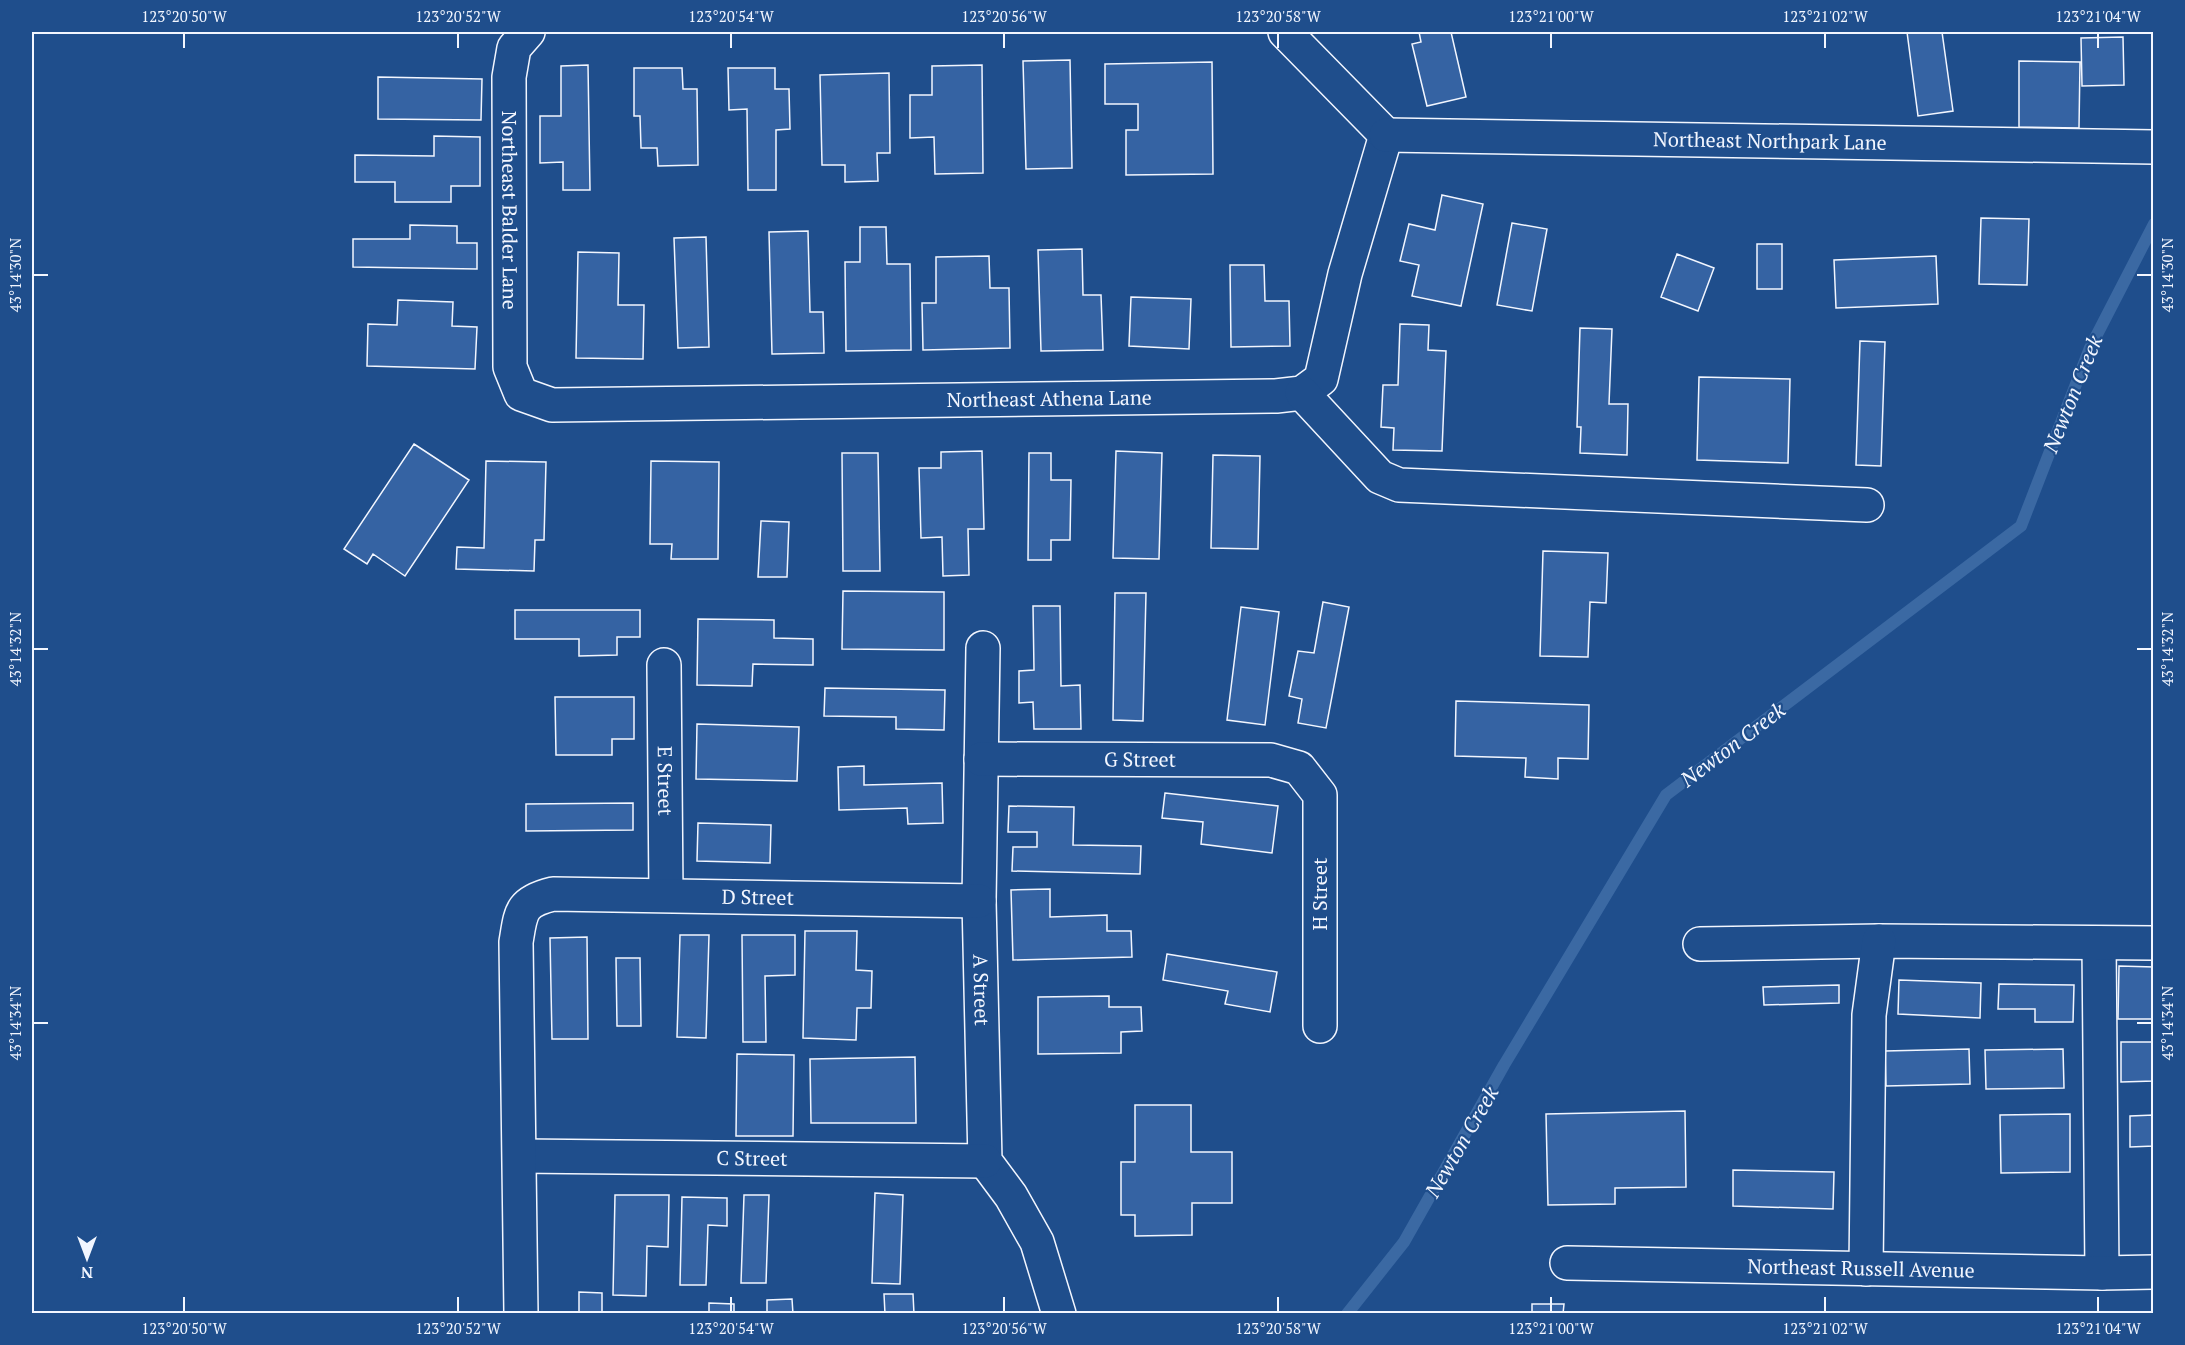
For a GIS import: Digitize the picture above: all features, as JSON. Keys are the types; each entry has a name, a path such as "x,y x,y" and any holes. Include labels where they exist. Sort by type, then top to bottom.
{"street":[{"name":"Northeast Balder Lane","path":"521,394 510,367 509,77 514,48 528,32"},
{"path":"1285,32 1386,135 1345,274 1322,379 1302,393 1380,477 1399,485 1867,505"},
{"name":"Northeast Northpark Lane","path":"1386,135 2154,147"},
{"name":"Northeast Athena Lane","path":"521,394 552,405 1276,396 1302,393"},
{"name":"A Street","path":"983,648 980,901 985,1161"},
{"name":"E Street","path":"663,665 666,895"},
{"name":"G Street","path":"981,759 1271,760 1299,768"},
{"name":"H Street","path":"1299,768 1320,795 1320,1026"},
{"name":"D Street","path":"520,1156 516,942 520,915 535,898 553,894 980,901"},
{"path":"1866,1269 1869,1015 1879,942"},
{"path":"2099,943 2102,1273"},
{"path":"1700,944 2154,943"},
{"path":"520,1156 521,1314"},
{"name":"C Street","path":"520,1156 985,1161"},
{"path":"985,1161 1011,1196 1036,1242 1059,1314"},
{"name":"Northeast Russell Avenue","path":"1567,1263 2154,1272"}],"building":[{"path":"401,32 476,32 401,33"},
{"path":"1419,32 1451,32 1466,97 1427,106 1412,44 1421,42"},
{"path":"1907,32 1942,32 1953,111 1918,116"},
{"path":"2123,37 2124,85 2082,86 2081,38"},
{"path":"1070,60 1072,168 1026,169 1023,61"},
{"path":"2019,61 2080,62 2079,128 2019,127"},
{"path":"1212,62 1213,174 1126,175 1126,130 1138,130 1138,104 1105,104 1105,64"},
{"path":"588,65 590,190 563,190 563,162 540,163 540,116 561,116 561,66"},
{"path":"982,65 983,173 935,174 934,137 910,138 910,95 932,95 932,66"},
{"path":"634,68 682,68 683,89 697,89 698,165 658,166 657,148 641,148 640,116 634,116"},
{"path":"728,68 775,68 775,89 789,89 790,129 776,130 776,190 748,190 747,109 729,110"},
{"path":"889,73 890,153 877,153 878,181 845,182 845,165 822,165 820,75"},
{"path":"378,77 482,79 481,120 378,119"},
{"path":"434,136 480,137 480,186 451,186 451,202 395,202 395,182 355,182 355,155 434,156"},
{"path":"1442,195 1483,204 1461,306 1412,296 1419,265 1400,261 1409,224 1435,230"},
{"path":"1981,218 2029,219 2027,285 1979,284"},
{"path":"1512,223 1547,229 1532,311 1497,305"},
{"path":"410,225 457,226 457,243 477,243 477,269 353,267 353,239 410,239"},
{"path":"860,227 886,227 887,264 910,264 911,350 846,351 845,262 860,262"},
{"path":"808,231 810,312 823,312 824,353 772,354 769,232"},
{"path":"706,237 709,347 678,348 674,238"},
{"path":"1757,244 1782,244 1782,289 1757,289"},
{"path":"1082,249 1083,295 1101,295 1103,350 1041,351 1038,250"},
{"path":"578,252 619,253 618,305 644,305 643,359 576,358"},
{"path":"1677,254 1714,268 1698,311 1661,297"},
{"path":"989,256 990,288 1009,288 1010,348 923,350 922,303 936,303 936,257"},
{"path":"1936,256 1938,304 1836,308 1834,260"},
{"path":"1230,265 1264,265 1265,301 1289,301 1290,346 1231,347"},
{"path":"1131,297 1191,299 1189,349 1129,346"},
{"path":"398,300 453,302 452,326 477,327 475,369 367,366 368,324 397,325"},
{"path":"1400,324 1429,325 1428,350 1446,351 1442,451 1393,450 1394,428 1381,427 1383,385 1398,385"},
{"path":"1580,328 1612,329 1609,404 1628,404 1627,455 1580,453 1581,427 1577,427"},
{"path":"1860,341 1885,342 1881,466 1856,465"},
{"path":"1699,377 1790,379 1788,463 1697,460"},
{"path":"414,444 469,480 405,576 373,554 367,564 344,549"},
{"path":"982,451 984,529 968,529 969,575 943,576 942,537 921,538 919,468 941,468 941,452"},
{"path":"1116,451 1162,453 1159,559 1113,558"},
{"path":"842,453 878,453 880,571 843,571"},
{"path":"1029,453 1051,453 1051,480 1071,480 1070,540 1051,540 1051,560 1028,560"},
{"path":"1213,455 1260,456 1258,549 1211,548"},
{"path":"486,461 546,462 544,540 535,540 534,571 456,569 457,547 484,548"},
{"path":"651,461 719,462 718,559 671,559 672,544 650,544"},
{"path":"761,521 789,522 787,577 758,577"},
{"path":"1543,551 1608,553 1606,603 1590,602 1588,657 1540,656"},
{"path":"843,591 944,592 944,650 842,649"},
{"path":"1115,593 1146,593 1143,721 1113,720"},
{"path":"1323,602 1349,607 1326,728 1298,723 1302,699 1289,696 1298,651 1314,653"},
{"path":"1033,606 1060,606 1061,686 1080,685 1081,729 1034,729 1033,702 1019,703 1019,671 1034,670"},
{"path":"1241,607 1279,612 1265,725 1227,720"},
{"path":"515,610 640,610 640,637 617,637 617,655 579,656 579,639 515,639"},
{"path":"698,619 774,620 774,638 813,639 813,665 753,664 752,686 697,685"},
{"path":"825,688 945,690 944,730 896,729 896,717 824,716"},
{"path":"555,697 634,697 634,739 612,739 612,755 556,755"},
{"path":"1456,701 1589,705 1588,759 1558,758 1558,779 1525,777 1526,758 1455,756"},
{"path":"697,724 799,727 797,781 696,779"},
{"path":"864,766 864,785 942,783 943,823 908,824 907,808 839,810 838,767"},
{"path":"1165,793 1278,806 1272,853 1201,844 1203,822 1162,818"},
{"path":"633,803 633,830 526,831 526,804"},
{"path":"1009,806 1074,807 1073,845 1141,846 1140,874 1012,871 1013,847 1037,847 1037,832 1008,832"},
{"path":"698,823 771,825 770,863 697,861"},
{"path":"1050,889 1050,917 1107,915 1107,931 1131,931 1132,957 1013,960 1011,890"},
{"path":"805,931 857,931 856,970 872,971 871,1008 857,1008 856,1040 803,1038"},
{"path":"680,935 709,935 706,1038 677,1037"},
{"path":"742,935 795,935 795,975 765,976 766,1042 743,1042"},
{"path":"587,937 588,1039 552,1039 550,938"},
{"path":"1167,954 1277,972 1270,1012 1225,1004 1228,991 1163,980"},
{"path":"616,958 640,958 641,1026 617,1026"},
{"path":"2119,966 2154,967 2154,1019 2118,1019"},
{"path":"1899,980 1981,983 1980,1018 1898,1014"},
{"path":"1999,984 2074,985 2073,1022 2035,1022 2035,1009 1998,1009"},
{"path":"1839,985 1839,1003 1764,1005 1763,987"},
{"path":"1109,996 1109,1007 1141,1007 1142,1031 1121,1032 1121,1053 1038,1054 1038,997"},
{"path":"2121,1042 2154,1042 2154,1081 2121,1082"},
{"path":"1969,1049 1970,1084 1886,1086 1885,1051"},
{"path":"2063,1049 2064,1088 1986,1089 1985,1050"},
{"path":"737,1054 794,1055 793,1136 736,1136"},
{"path":"915,1057 916,1123 811,1123 810,1059"},
{"path":"1135,1105 1191,1105 1191,1152 1232,1152 1232,1203 1192,1203 1192,1235 1135,1236 1135,1215 1121,1215 1121,1162 1135,1162"},
{"path":"1685,1111 1686,1187 1615,1188 1615,1204 1548,1205 1546,1114"},
{"path":"2070,1114 2070,1172 2001,1173 2000,1115"},
{"path":"2154,1115 2154,1146 2130,1147 2130,1116"},
{"path":"1733,1170 1834,1172 1833,1209 1733,1206"},
{"path":"875,1193 903,1195 900,1284 872,1283"},
{"path":"615,1195 669,1195 668,1247 647,1246 646,1296 613,1295"},
{"path":"744,1195 769,1195 766,1283 741,1283"},
{"path":"682,1197 727,1198 727,1226 708,1225 706,1285 680,1285"},
{"path":"579,1292 602,1293 602,1314 579,1314"},
{"path":"884,1294 913,1294 914,1314 885,1314"},
{"path":"792,1299 793,1314 767,1314 767,1300"},
{"path":"709,1303 734,1304 734,1314 709,1314"},
{"path":"1532,1304 1564,1304 1563,1314 1532,1314"}],"waterway":[{"name":"Newton Creek","path":"1347,1314 1404,1242 1504,1065 1666,795 2021,526 2090,348 2154,224"}]}
